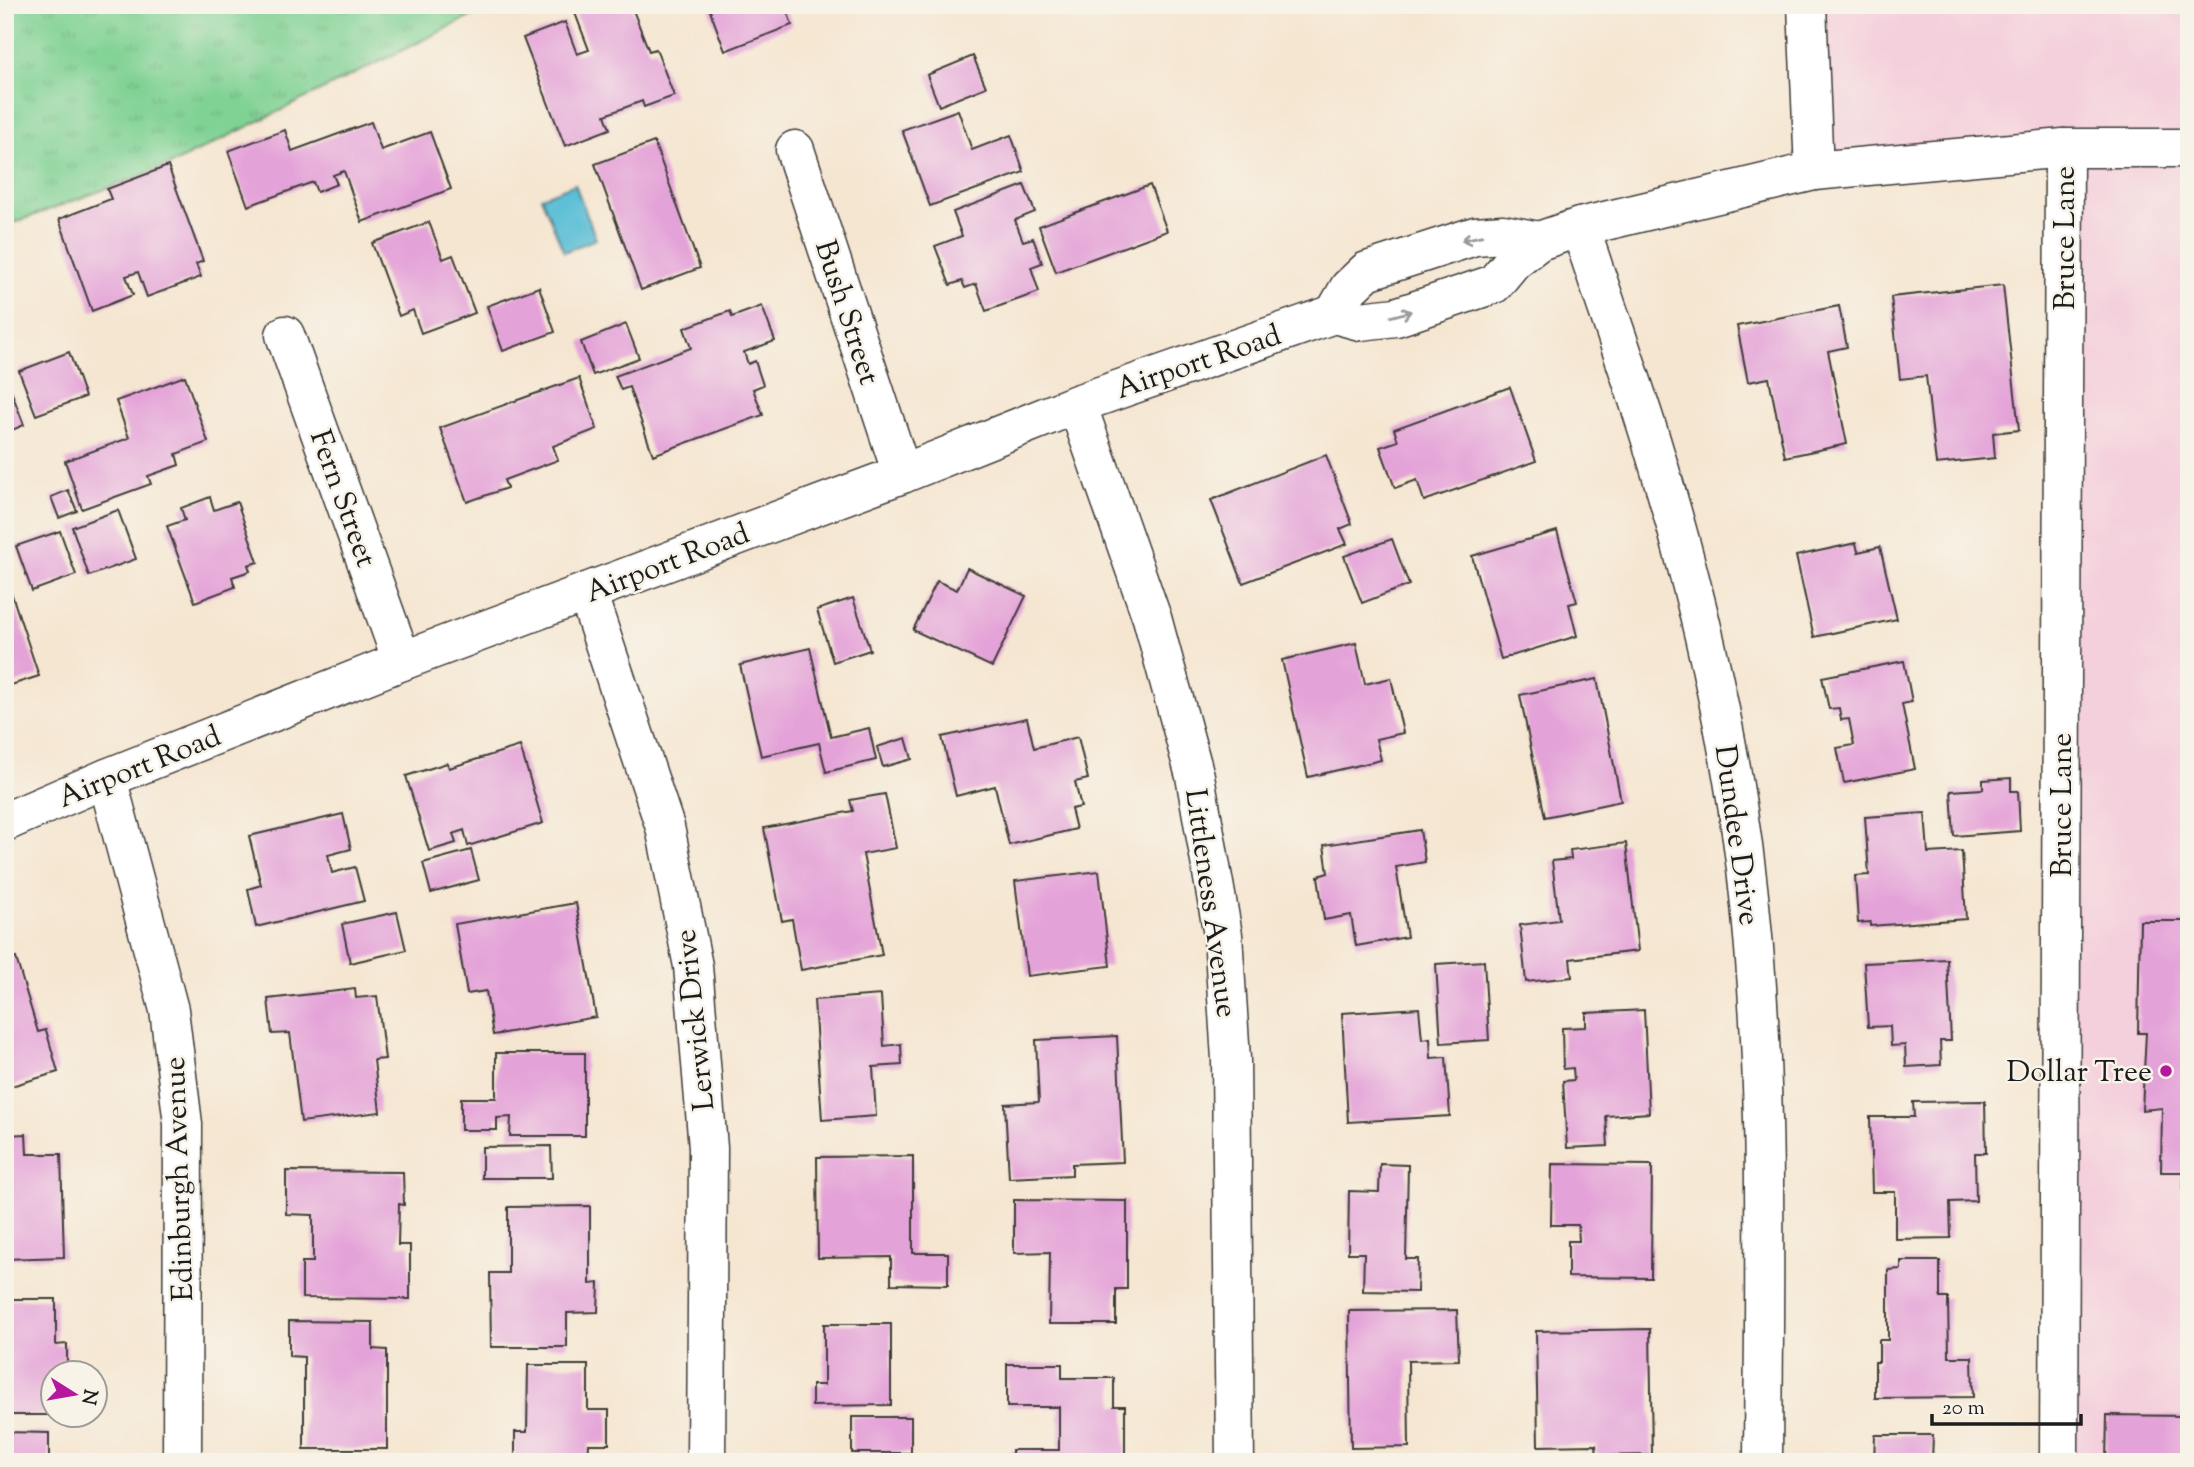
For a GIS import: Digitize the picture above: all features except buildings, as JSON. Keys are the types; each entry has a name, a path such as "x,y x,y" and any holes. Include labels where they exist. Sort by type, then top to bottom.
{"street":[{"path":"1807,5 1814,171"},
{"name":"Airport Road","path":"5,822 107,778 402,661 902,474 1077,404 1334,314 1360,321 1396,317 1494,284 1513,261 1539,240 1814,171 2064,148 2189,148"},
{"name":"Bruce Lane","path":"2059,1462 2064,148"},
{"name":"Bush Street","path":"795,150 902,474"},
{"name":"Dundee Drive","path":"1580,228 1650,439 1692,586 1724,732 1745,868 1759,1007 1765,1151 1763,1462"},
{"name":"Airport Road","path":"1334,314 1349,288 1367,271 1475,236 1503,234 1539,240"},
{"name":"Fern Street","path":"285,335 402,661"},
{"name":"Littleness Avenue","path":"1077,404 1156,631 1195,776 1223,934 1231,1059 1235,1462"},
{"name":"Lerwick Drive","path":"587,592 665,827 694,966 708,1148 706,1462"},
{"name":"Edinburgh Avenue","path":"107,778 169,1010 183,1124 182,1462"}],"shaded area":[{"path":"1811,5 2189,5 2189,1462 2059,1462 2064,149 1814,171"}],"green space":[{"path":"5,5 494,5 168,166 5,226"}],"water":[{"path":"575,184 596,239 564,252 541,197"}],"place":[{"name":"Dollar Tree","path":"2166,1071"}]}
